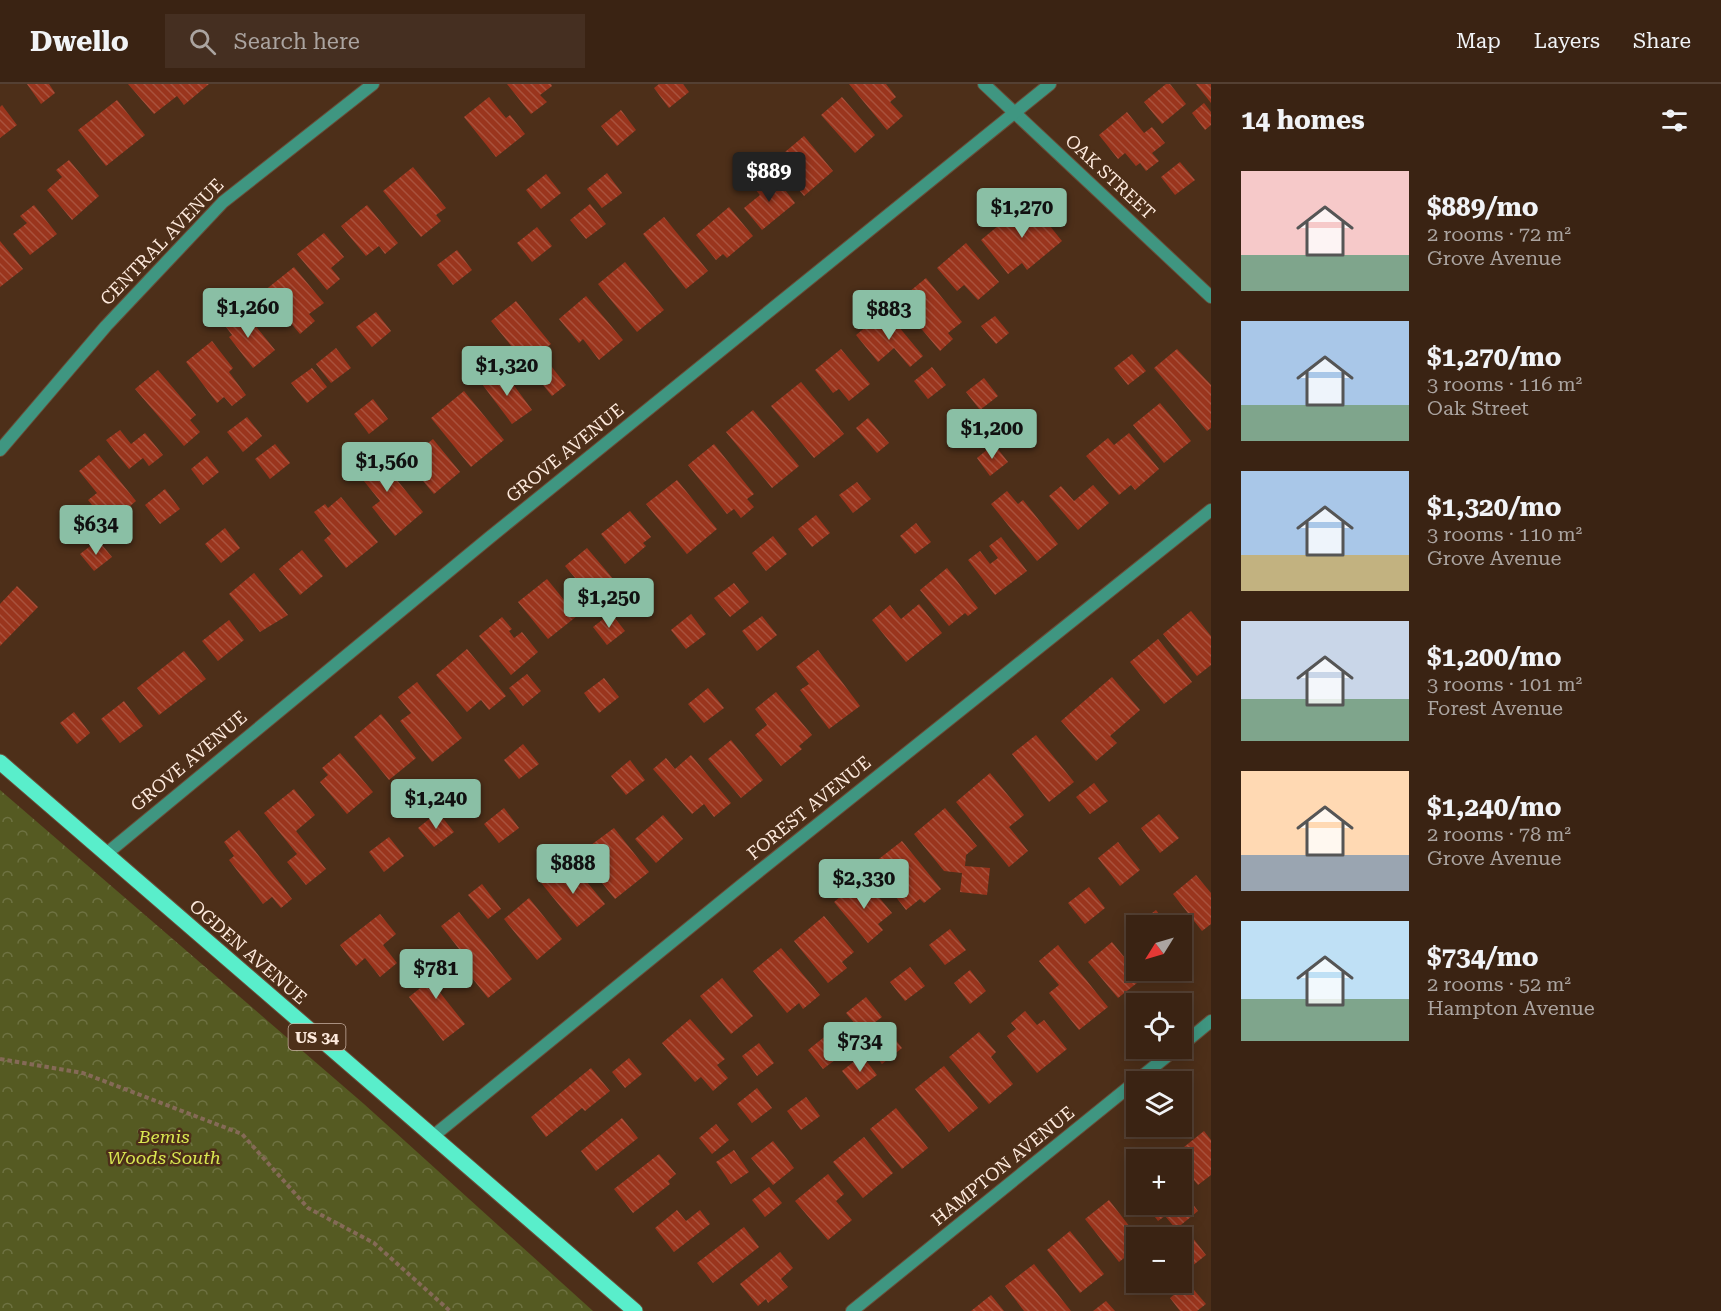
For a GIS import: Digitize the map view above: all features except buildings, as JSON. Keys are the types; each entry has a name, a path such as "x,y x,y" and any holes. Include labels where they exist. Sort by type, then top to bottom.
{"main road":[{"name":"OGDEN AVENUE","path":"0,762 635,1311"}],"street":[{"name":"CENTRAL AVENUE","path":"0,450 106,326 223,202 373,84"},
{"name":"OAK STREET","path":"984,84 1211,297"},
{"name":"GROVE AVENUE","path":"106,854 489,538 1050,84"},
{"name":"FOREST AVENUE","path":"432,1137 734,891 1211,510"},
{"path":"1192,1037 1211,1021"},
{"name":"HAMPTON AVENUE","path":"852,1311 1163,1059"}],"path":[{"path":"0,1059 83,1073 242,1134 308,1208 374,1243 450,1311"}],"green space":[{"name":"Bemis Woods South","path":"0,790 364,1104 593,1311 0,1311"}]}
